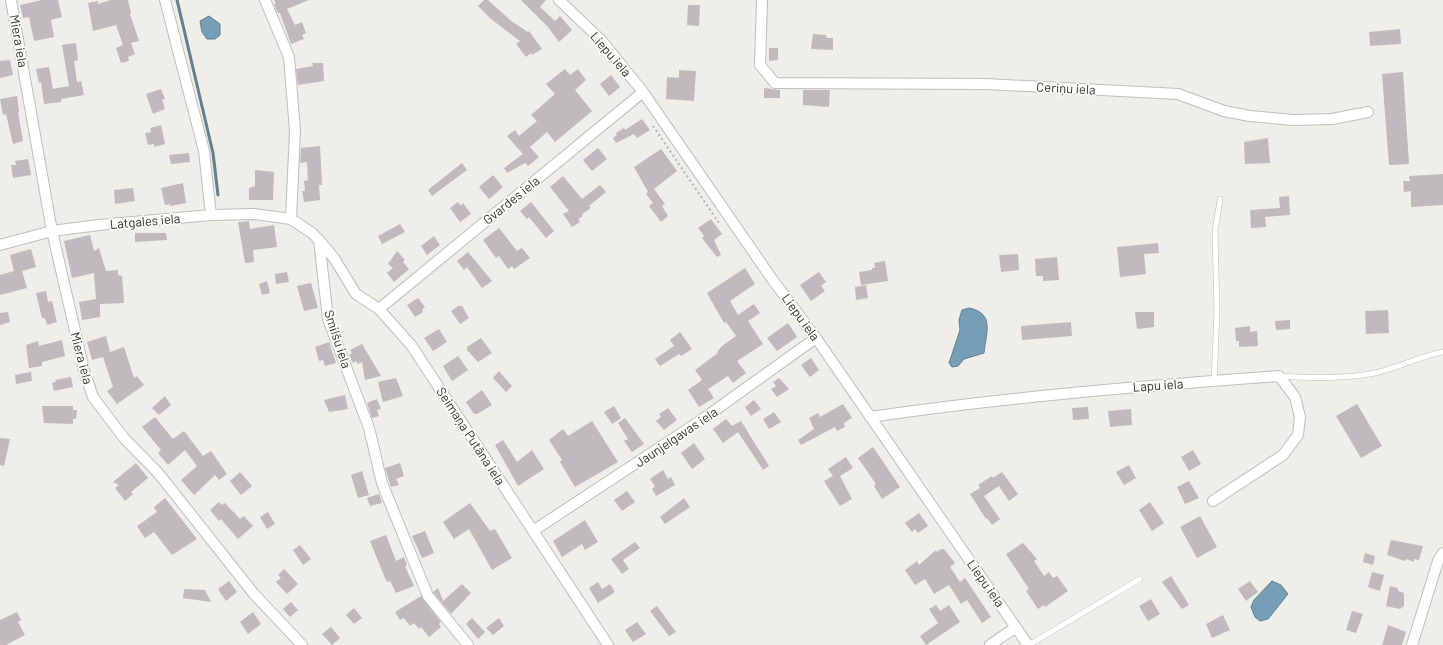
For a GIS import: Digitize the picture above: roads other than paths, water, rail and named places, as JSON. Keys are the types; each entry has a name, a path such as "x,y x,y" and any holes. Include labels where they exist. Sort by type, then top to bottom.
{"street":[{"name":"Miera iela","path":"11,0 52,231 84,370 93,397 124,438 159,474 254,594 302,645"},
{"path":"165,0 204,151 211,215"},
{"path":"265,0 289,57 294,131 291,219 312,233 319,240"},
{"name":"Liepu iela","path":"559,0 602,41 643,92 772,279 816,338 1029,645"},
{"name":"Ceriņu iela","path":"762,0 760,65 775,83 986,84 1178,94 1224,111 1244,115 1293,120 1332,119 1368,112"},
{"name":"Gvardes iela","path":"379,308 643,92"},
{"name":"Latgales iela","path":"0,244 52,231 99,225 211,215 254,214 291,219"},
{"name":"Seimaņa Putāna iela","path":"319,240 334,258 356,294 379,308 411,345 608,645"},
{"name":"Smilšu iela","path":"319,240 328,319 369,428 382,483 428,596 468,645"},
{"name":"Jaunjelgavas iela","path":"533,531 700,422 816,338"},
{"path":"1213,501 1283,455 1298,435 1300,417 1295,397 1279,376"},
{"name":"Lapu iela","path":"870,416 1008,399 1279,376"},
{"path":"1412,645 1438,561 1443,553"},
{"path":"990,645 1016,626"}],"lane":[{"path":"1214,381 1217,312 1215,232 1220,199"},
{"name":"Lapu iela","path":"1279,376 1319,379 1376,373 1425,356 1443,352"},
{"path":"1029,645 1140,579"}],"water":[{"path":"209,16 220,24 220,35 215,39 207,39 202,32 200,21"},
{"path":"969,308 983,314 986,319 987,331 984,353 964,359 958,366 952,367 949,363 960,330 959,320 962,310"},
{"path":"1272,581 1281,585 1288,594 1268,619 1260,621 1255,617 1251,607 1254,600"}],"waterway":[{"path":"177,0 213,153 218,195"}]}
